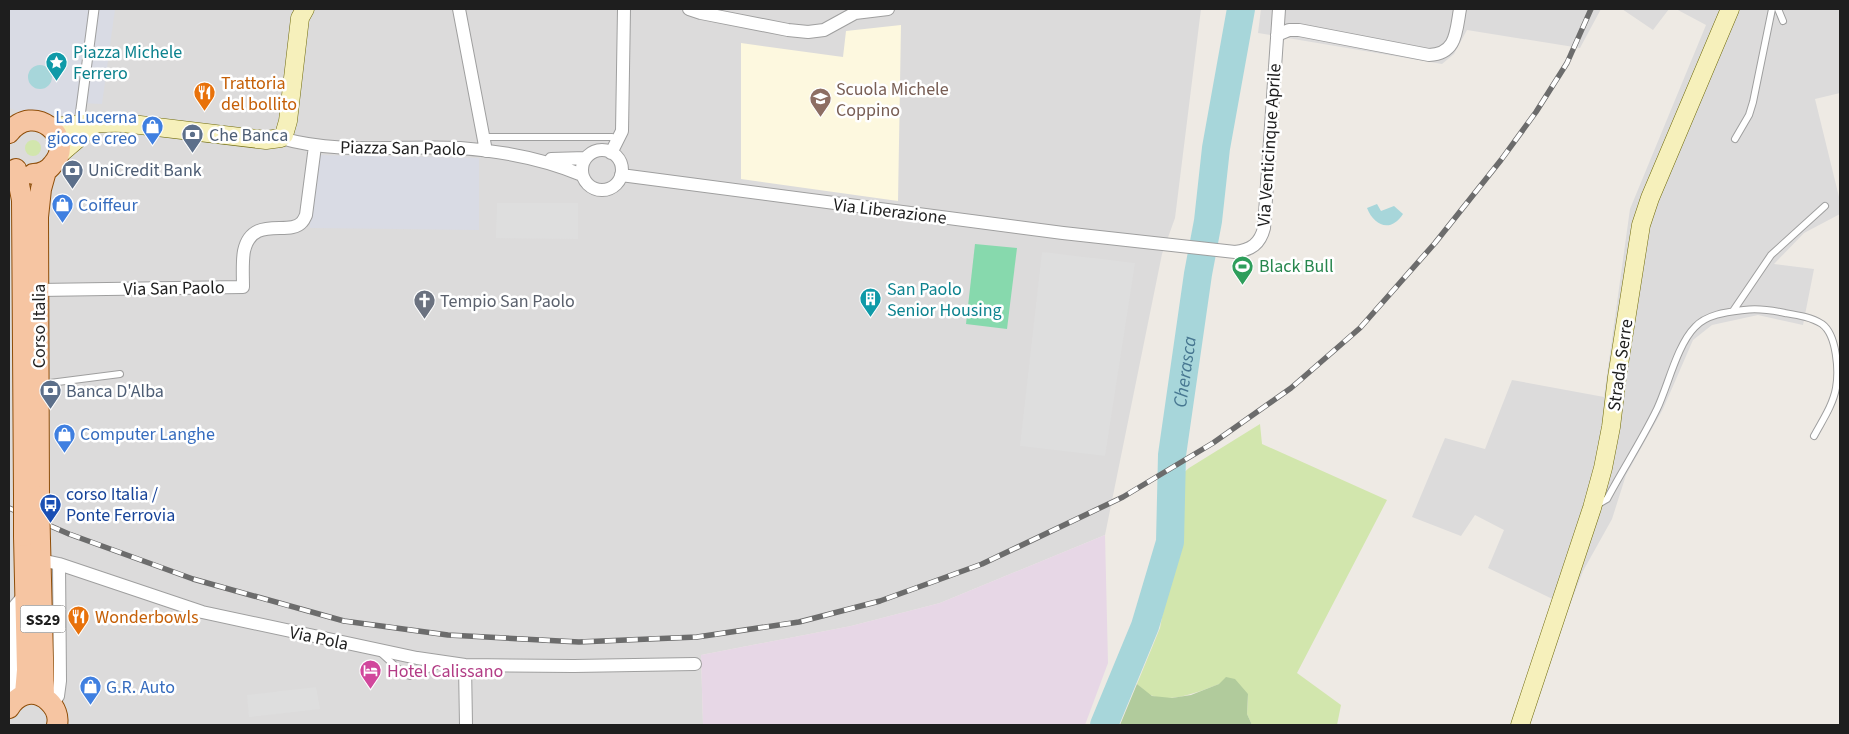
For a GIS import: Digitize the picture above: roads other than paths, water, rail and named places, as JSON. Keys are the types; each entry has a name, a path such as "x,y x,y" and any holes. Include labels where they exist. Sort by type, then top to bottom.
{"main road":[{"path":"50,127 106,122 266,140 281,138 286,129 300,18 305,9"},
{"name":"Strada Serre","path":"1520,725 1592,508 1603,468 1611,427 1641,225 1650,198 1730,9"},
{"path":"13,124 36,120 50,127 59,139 59,155"},
{"path":"59,155 87,124"},
{"name":"SS29","path":"12,165 31,174 46,171 59,155"},
{"name":"Corso Italia","path":"12,165 22,210 32,496 41,550"},
{"name":"Corso Italia","path":"32,496 39,385 38,217 41,189 46,171"},
{"name":"SS29","path":"39,710 27,670 19,604 41,550"},
{"name":"SS29","path":"39,710 43,629 41,550"}],"street":[{"path":"87,124 94,9"},
{"path":"459,9 486,151"},
{"path":"621,175 613,148 622,130 624,9"},
{"path":"689,9 788,30 808,32 824,30 855,13 888,9"},
{"name":"Via Venticinque Aprile","path":"1161,244 1236,252 1247,251 1262,238 1279,9"},
{"path":"1276,35 1289,30 1300,30 1436,55 1449,48 1453,42 1460,9"},
{"name":"Piazza San Paolo","path":"281,138 315,146 388,149 458,148 566,160 586,158 596,152 613,148"},
{"name":"Via San Paolo","path":"38,290 243,287 244,252 249,236 261,229 297,226 302,223 306,215 315,146"},
{"name":"Piazza San Paolo","path":"526,157 566,168 582,175 592,187 602,190 612,187 621,175"},
{"path":"582,175 582,166 586,158"},
{"name":"Via Liberazione","path":"621,175 1063,233 1161,244"},
{"path":"39,710 58,696 60,682 41,550"},
{"name":"Via Pola","path":"41,550 202,612 319,638 446,662 465,665 574,666 695,664"},
{"path":"19,604 43,629"},
{"path":"465,665 466,725"}],"lane":[{"path":"1736,139 1749,115 1753,102 1772,9"},
{"path":"1778,9 1783,20"},
{"name":"Piazza San Paolo","path":"483,137 612,137 613,148"},
{"path":"1733,311 1771,255 1825,206"},
{"path":"1592,508 1607,499 1657,409 1689,334 1700,322 1712,316 1760,308 1799,315 1823,324 1828,330 1834,346 1837,369 1836,388 1832,401 1814,436"},
{"path":"39,385 120,374"},
{"path":"379,650 404,674 410,676 446,662"}],"water":[{"path":"40,65 49,68 52,77 49,86 40,89 31,86 28,77 31,68"},
{"path":"1377,204 1381,211 1394,206 1403,214 1393,224 1383,225 1374,219 1367,208"}],"waterway":[{"name":"Cherasca","path":"1104,725 1145,626 1170,542 1172,455 1198,274 1208,221 1216,148 1241,9"}],"railway":[{"path":"9,508 69,534 193,579 344,621 448,635 579,642 697,637 799,622 880,601 982,564 1123,497 1213,443 1291,388 1360,328 1435,243 1501,160 1536,112 1567,63 1591,9"}],"place":[{"name":"Piazza Michele Ferrero","path":"57,81"},
{"name":"Trattoria del bollito","path":"205,112"},
{"name":"Scuola Michele Coppino","path":"820,118"},
{"name":"La Lucerna gioco e creo","path":"153,146"},
{"name":"Che Banca","path":"193,154"},
{"name":"UniCredit Bank","path":"72,189"},
{"name":"Coiffeur","path":"62,224"},
{"name":"Black Bull","path":"1243,285"},
{"name":"San Paolo Senior Housing","path":"871,318"},
{"name":"Tempio San Paolo","path":"424,320"},
{"name":"Banca D'Alba","path":"50,410"},
{"name":"Computer Langhe","path":"64,453"},
{"name":"corso Italia / Ponte Ferrovia","path":"50,523"},
{"name":"Wonderbowls","path":"79,636"},
{"name":"Hotel Calissano","path":"371,690"},
{"name":"G.R. Auto","path":"90,706"}]}
